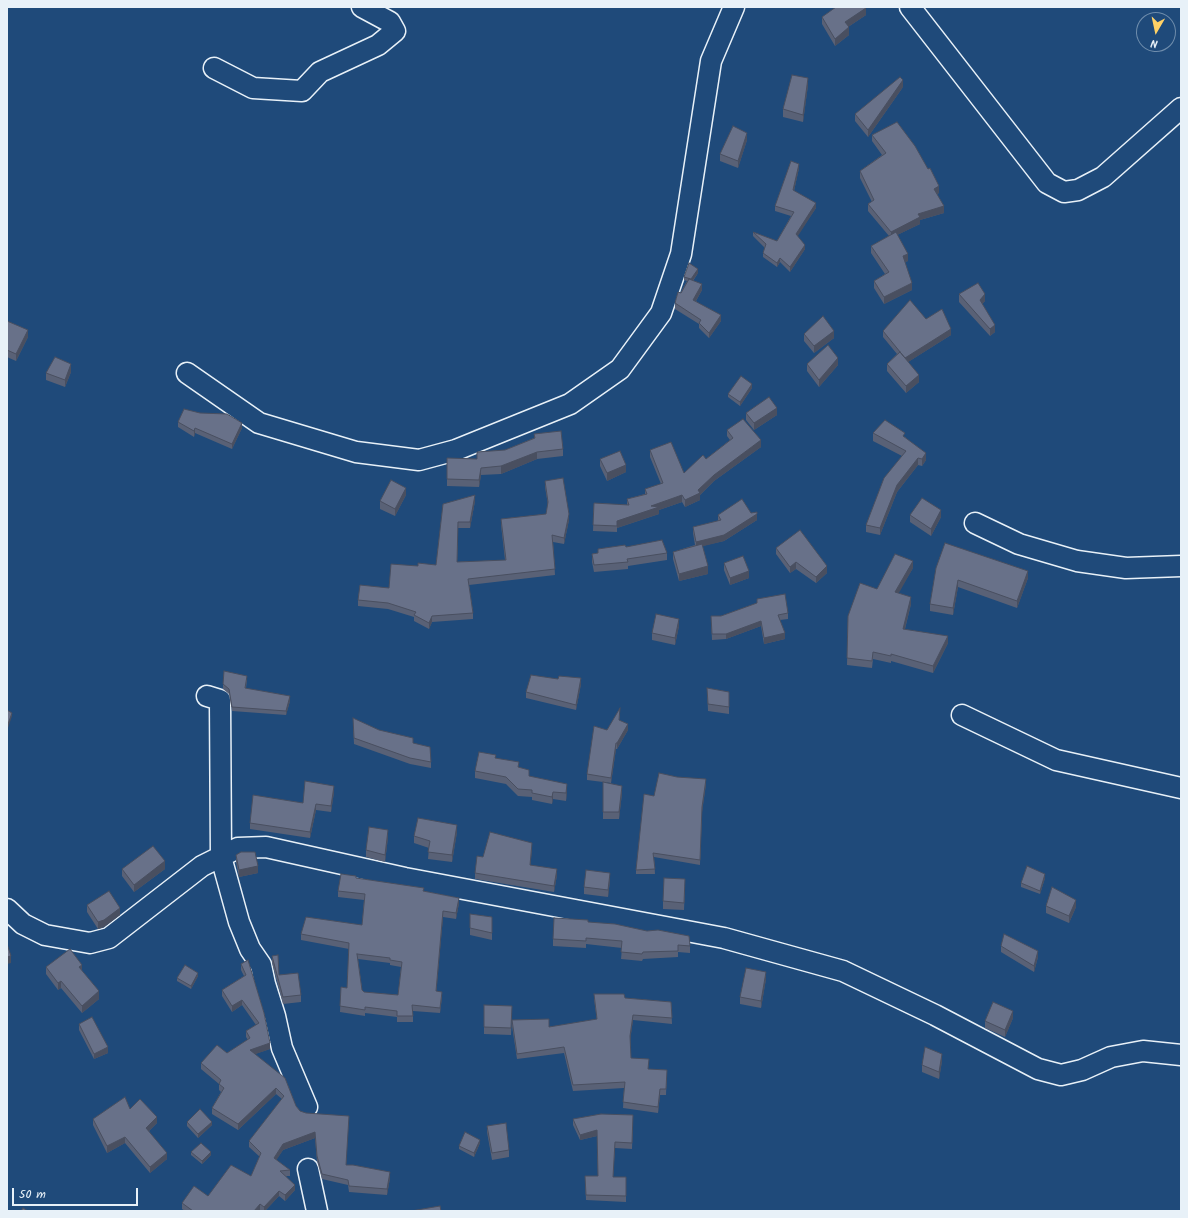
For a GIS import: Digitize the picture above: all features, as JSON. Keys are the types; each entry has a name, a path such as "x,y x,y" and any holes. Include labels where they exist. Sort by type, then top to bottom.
{"street":[{"path":"214,68 253,88 302,91 320,72 378,45 395,31 390,22 362,7"},
{"path":"187,373 259,423 356,452 419,460 456,450 570,404 620,370 661,313 681,254 711,61 734,7"},
{"path":"910,7 1048,183 1064,192 1078,190 1103,177 1181,108"},
{"path":"975,523 1019,544 1077,561 1126,568 1181,566"},
{"path":"207,696 220,700 221,857 239,922 250,949 261,965 282,1048 307,1107"},
{"path":"962,715 1056,760 1181,788"},
{"path":"7,909 23,924 45,935 90,943 109,938 202,866 238,848 266,846 405,878 724,938 843,971 935,1015 1038,1069 1061,1076 1082,1070 1111,1057 1143,1051 1181,1055"},
{"path":"308,1169 317,1211"}],"building":[{"path":"836,7 866,8 845,22 849,27 835,39 822,17"},
{"path":"792,75 808,78 803,115 783,109"},
{"path":"900,77 903,80 868,130 855,114"},
{"path":"897,122 915,146 928,169 930,168 939,186 934,189 944,206 918,214 920,217 891,232 868,204 874,200 860,171 886,153 872,135"},
{"path":"733,126 747,133 738,161 720,154"},
{"path":"791,161 799,164 793,190 816,203 796,234 805,245 790,267 780,258 777,263 763,253 766,244 753,232 777,241 794,212 775,206"},
{"path":"896,232 908,254 903,256 912,283 884,297 874,281 889,272 871,246"},
{"path":"689,263 698,269 691,279 684,277"},
{"path":"689,279 702,284 693,300 721,315 709,333 699,323 701,320 675,303 678,292 681,293"},
{"path":"978,283 985,294 980,300 995,325 990,329 959,294"},
{"path":"910,300 926,319 942,309 951,329 905,358 883,331"},
{"path":"823,316 834,331 814,346 804,334"},
{"path":"7,321 28,330 16,354 7,350"},
{"path":"828,345 838,358 819,380 807,364"},
{"path":"900,352 919,375 906,386 887,364"},
{"path":"55,357 71,364 65,380 46,373"},
{"path":"741,376 752,384 740,402 728,394"},
{"path":"769,397 777,408 754,423 746,413"},
{"path":"184,409 200,413 227,414 242,423 232,444 195,428 194,431 178,422"},
{"path":"743,419 761,440 714,475 698,490 700,493 685,500 682,495 651,506 659,507 617,521 617,526 593,525 594,503 629,505 627,499 647,494 645,489 663,483 650,450 671,442 684,473 703,455 706,459 733,438 727,430"},
{"path":"885,420 905,433 903,436 926,453 922,459 918,458 897,485 880,528 866,525 884,478 906,451 873,433"},
{"path":"561,431 563,449 537,452 501,466 481,468 479,480 447,479 447,458 477,459 477,452 505,450 535,438 534,434"},
{"path":"620,451 626,465 607,473 600,459"},
{"path":"563,478 569,514 564,538 552,535 555,569 468,579 473,613 432,616 429,623 414,615 416,612 388,603 358,600 360,585 389,588 391,564 418,566 418,563 436,565 443,504 475,495 470,522 458,522 457,562 506,560 501,519 546,514 548,502 545,481"},
{"path":"391,480 406,488 395,509 380,501"},
{"path":"922,498 941,510 931,529 910,515"},
{"path":"742,499 751,513 757,512 757,514 724,535 696,542 693,527 721,520 718,515"},
{"path":"800,530 827,566 816,577 796,562 790,567 776,548"},
{"path":"662,540 667,553 627,559 628,562 594,565 592,554 598,553 598,549 625,545 626,547"},
{"path":"945,543 1028,571 1017,601 958,580 953,608 930,604 936,568"},
{"path":"702,544 708,566 679,574 673,552"},
{"path":"895,554 913,561 895,592 911,597 903,629 948,636 933,666 891,654 891,656 873,652 872,661 847,658 848,616 860,583 877,589"},
{"path":"743,556 749,571 730,578 724,563"},
{"path":"785,594 788,613 778,615 785,633 764,638 761,621 726,634 712,634 711,616 721,616 757,603 757,599"},
{"path":"656,614 679,619 675,638 652,633"},
{"path":"224,671 247,676 245,688 290,696 286,711 232,707 229,689 223,684"},
{"path":"531,675 558,679 559,676 581,678 576,705 526,692"},
{"path":"707,688 729,692 729,707 708,704"},
{"path":"620,708 619,720 628,724 616,743 611,778 587,774 594,726 607,730"},
{"path":"7,710 12,713 7,727"},
{"path":"353,718 379,730 413,738 413,743 430,747 431,762 410,758 354,738"},
{"path":"479,752 496,755 495,758 519,762 518,767 529,770 529,776 567,784 566,793 553,792 552,797 532,793 532,790 518,789 506,777 475,771"},
{"path":"659,773 677,777 706,779 702,807 700,860 653,853 655,869 636,870 644,794 654,796"},
{"path":"305,781 334,786 331,806 316,804 310,832 250,823 253,795 303,803"},
{"path":"603,782 622,786 619,812 603,812"},
{"path":"418,818 457,825 452,855 428,852 430,841 414,836"},
{"path":"369,827 388,830 385,855 366,850"},
{"path":"490,832 532,843 530,865 557,869 554,886 475,873 477,856 483,857"},
{"path":"153,846 165,861 134,885 122,869"},
{"path":"241,852 255,852 258,866 239,870 236,855"},
{"path":"1027,866 1045,874 1040,891 1021,883"},
{"path":"586,870 610,873 608,890 584,887"},
{"path":"341,874 356,876 356,878 424,888 423,891 459,898 456,913 443,911 436,991 442,992 440,1008 412,1005 413,1016 397,1016 397,1011 365,1007 365,1010 340,1006 341,987 347,988 349,943 301,934 306,917 362,925 365,894 338,891","holes":["357,954 390,958 390,960 402,962 398,995 364,992 362,990"]},
{"path":"664,878 685,879 684,903 663,901"},
{"path":"1052,887 1076,900 1069,916 1046,906"},
{"path":"109,891 120,908 104,920 98,922 87,905"},
{"path":"470,914 492,917 492,933 470,928"},
{"path":"554,918 588,920 588,922 615,924 647,931 658,930 689,936 690,946 678,945 678,951 643,952 642,954 621,952 622,941 586,938 586,941 553,939"},
{"path":"1004,934 1038,951 1034,966 1001,946"},
{"path":"7,944 11,956 7,957"},
{"path":"70,949 82,965 79,967 99,991 82,1006 61,981 58,983 46,967"},
{"path":"278,955 279,975 298,973 301,995 283,997 272,956"},
{"path":"248,960 264,1013 270,1043 250,1050 285,1078 296,1106 300,1111 306,1113 349,1116 346,1165 390,1172 387,1189 349,1186 348,1180 322,1174 317,1156 315,1132 283,1144 274,1158 290,1170 280,1171 295,1185 285,1195 279,1191 264,1207 260,1204 254,1211 193,1211 182,1203 194,1186 208,1196 231,1165 251,1176 261,1153 249,1141 284,1096 276,1088 238,1124 212,1108 224,1088 219,1084 221,1080 201,1063 217,1045 227,1053 250,1038 246,1031 259,1023 242,1000 232,1006 222,990 246,975 241,964"},
{"path":"185,965 198,973 191,986 177,978"},
{"path":"746,968 766,972 761,1001 740,997"},
{"path":"594,994 624,994 625,998 671,1002 672,1018 633,1015 630,1036 631,1058 649,1059 648,1069 667,1070 666,1089 660,1089 658,1107 623,1102 625,1082 573,1085 564,1047 517,1054 512,1020 549,1019 549,1027 597,1019"},
{"path":"993,1002 1013,1011 1005,1030 985,1021"},
{"path":"484,1005 512,1006 511,1028 484,1027"},
{"path":"92,1017 108,1047 94,1054 79,1024"},
{"path":"925,1047 942,1054 939,1072 922,1065"},
{"path":"125,1097 130,1109 140,1099 157,1117 146,1128 167,1153 150,1167 125,1137 107,1146 93,1119"},
{"path":"200,1109 212,1122 198,1134 187,1122"},
{"path":"601,1114 633,1115 632,1143 615,1142 613,1177 626,1177 626,1196 586,1195 585,1176 598,1176 597,1130 580,1135 573,1119"},
{"path":"506,1123 509,1150 492,1153 487,1126"},
{"path":"465,1132 480,1140 474,1153 459,1146"},
{"path":"201,1143 211,1152 202,1161 191,1152"},
{"path":"440,1206 441,1211 411,1211"},
{"path":"23,1208 28,1211 21,1211"}]}
